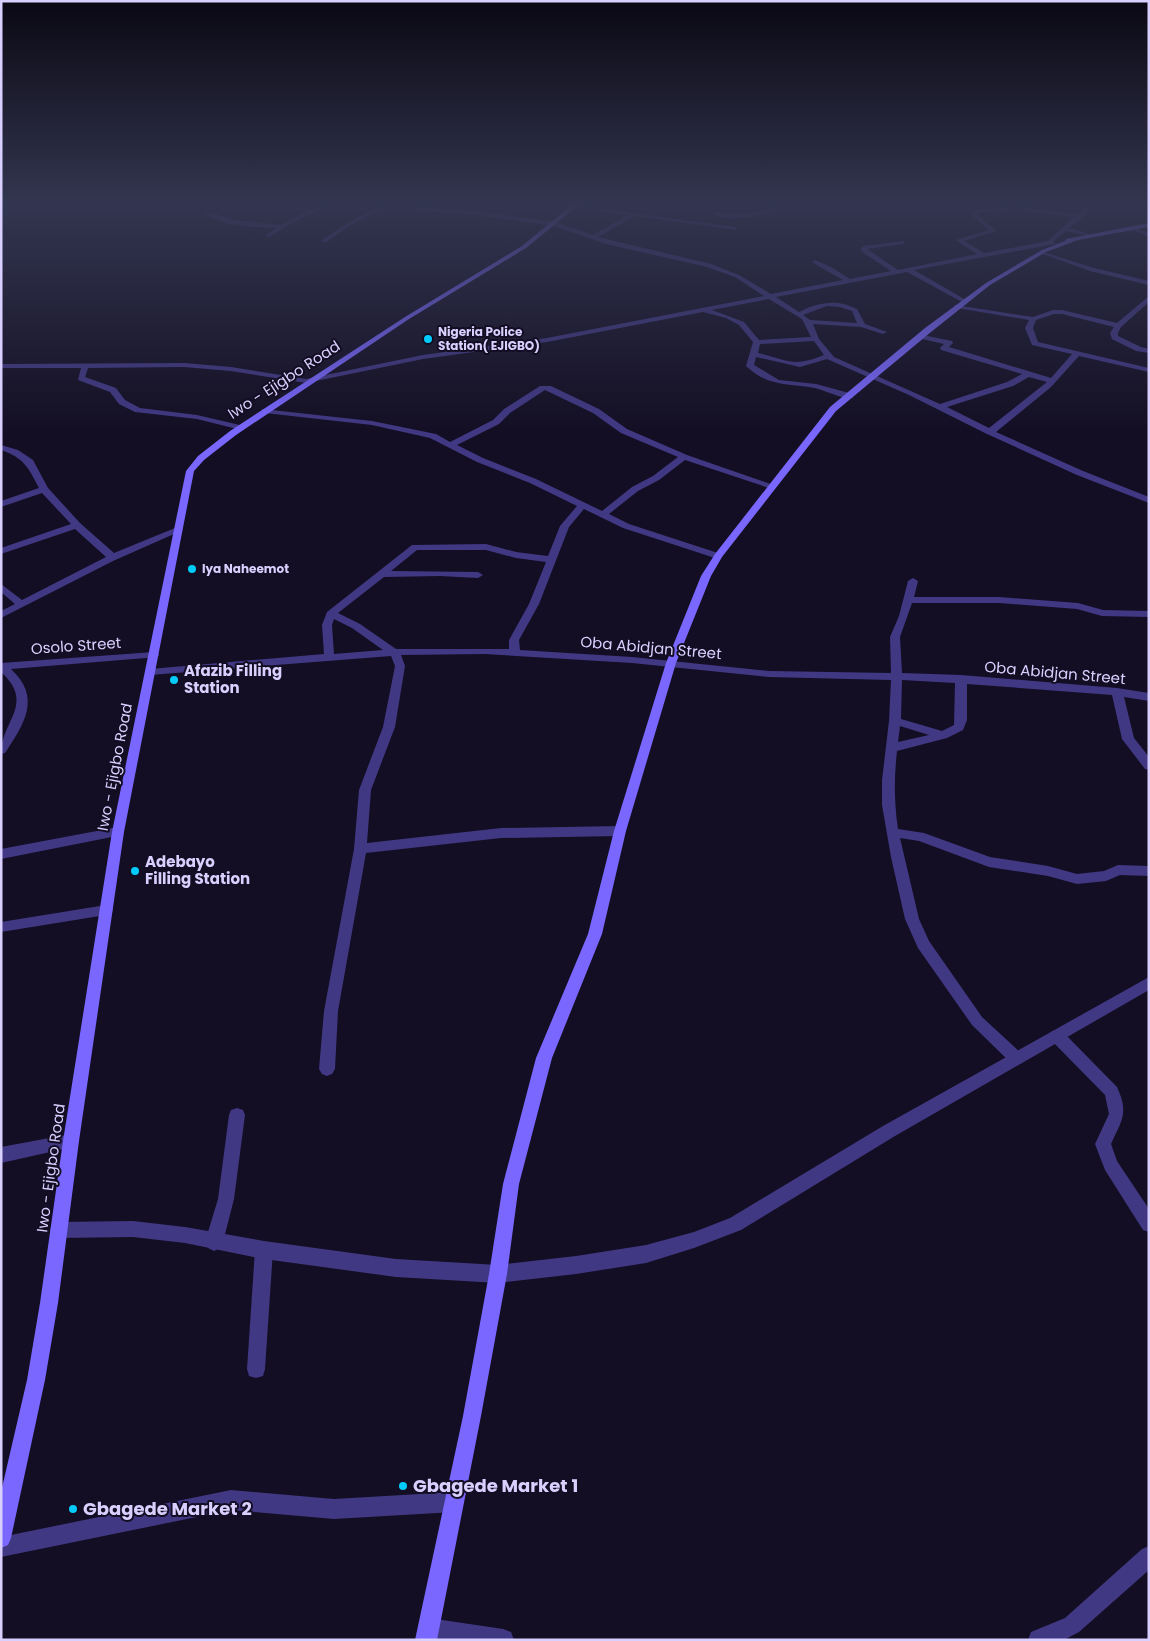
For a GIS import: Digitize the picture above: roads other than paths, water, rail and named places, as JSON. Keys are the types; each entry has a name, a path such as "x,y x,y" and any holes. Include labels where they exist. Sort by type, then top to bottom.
{"main road":[{"name":"Iwo - Ejigbo Road","path":"1,1538 36,1380 49,1303 71,1141 118,832 190,471 207,453 265,411 315,380 390,329 472,280"},
{"path":"427,1634 498,1274 511,1184 544,1058 595,934 620,831 671,663 706,576 718,556 825,418 964,300 995,280"}],"street":[{"path":"743,280 804,318 862,325 884,332"},
{"path":"1,366 184,366 239,370 306,381 423,357 508,347 579,334 856,280"},
{"path":"927,280 964,300"},
{"path":"1134,280 1149,283"},
{"path":"1149,298 1118,326 1114,333 1115,337 1139,348 1149,350"},
{"path":"804,318 816,306 835,303 852,308 858,314 862,325"},
{"path":"957,306 1033,319 1057,312 1079,315 1118,326"},
{"path":"703,309 736,319 748,326 756,342 750,366 753,369 778,382 816,386 850,396"},
{"path":"849,315 858,314"},
{"path":"804,318 840,316"},
{"path":"804,318 827,356 1080,473 1149,500"},
{"path":"1033,319 1029,328 1035,343 1149,370"},
{"path":"921,336 949,342 944,348 1051,381"},
{"path":"756,342 816,339"},
{"path":"990,432 1063,371 1078,352"},
{"path":"753,354 800,365 827,356"},
{"path":"85,366 81,378 114,390 122,402 138,410 197,417 241,428"},
{"path":"940,407 1010,384 1028,374"},
{"path":"450,445 496,422 507,411 544,388 548,388 603,415 624,431 684,457 772,486"},
{"path":"265,411 381,425 433,436 480,460 533,481 626,526 718,556"},
{"path":"1,447 25,457 30,462 44,489 77,525 113,558"},
{"path":"603,514 617,505 635,489 656,478 684,457"},
{"path":"1,504 44,489"},
{"path":"515,653 514,640 534,604 565,526 583,505"},
{"path":"1,551 77,525"},
{"path":"1,615 113,558 178,530"},
{"path":"329,656 327,625 331,614 412,548 418,546 486,547 516,556 553,560"},
{"path":"381,574 440,572 478,575"},
{"path":"912,581 904,616 895,637 897,655 895,721 888,805 892,833 912,919 923,944 977,1021 1016,1058"},
{"path":"1,587 21,604"},
{"path":"908,600 999,600 1078,606 1102,613 1149,614"},
{"path":"327,1069 331,1011 360,849 365,790 389,727 400,666 394,652 356,626 331,614"},
{"name":"Oba Abidjan Street","path":"150,672 329,656 394,652 485,651 671,663 796,676 896,676 961,679 1117,692 1149,697"},
{"name":"Osolo Street","path":"1,666 154,655"},
{"path":"1,666 17,683 23,694 18,720 1,750"},
{"path":"892,748 943,735 959,727 961,720 961,679"},
{"path":"1117,692 1128,739 1149,766"},
{"path":"895,721 943,735"},
{"path":"360,849 501,832 620,831"},
{"path":"1,854 118,832"},
{"path":"892,833 920,836 989,862 1048,871 1077,879 1106,876 1118,870 1149,872"},
{"path":"1,927 106,910"},
{"path":"58,1230 133,1229 185,1235 264,1250 396,1268 498,1274 576,1265 646,1254 694,1240 735,1224 889,1131 1016,1058 1147,987"},
{"path":"1057,1036 1112,1092 1117,1114 1103,1144 1111,1165 1149,1224"},
{"path":"214,1242 226,1199 236,1115"},
{"path":"1,1156 71,1141"},
{"path":"256,1369 264,1250"},
{"path":"1,1547 231,1500 334,1509 454,1502"},
{"path":"1039,1640 1072,1625 1149,1556"},
{"path":"427,1634 466,1633 503,1640"}],"place":[{"name":"Nigeria Police Station( EJIGBO)","path":"428,339"},
{"name":"Iya Naheemot","path":"192,569"},
{"name":"Afazib Filling Station","path":"174,680"},
{"name":"Adebayo Filling Station","path":"135,871"},
{"name":"Gbagede Market 1","path":"403,1486"},
{"name":"Gbagede Market 2","path":"73,1509"}]}
